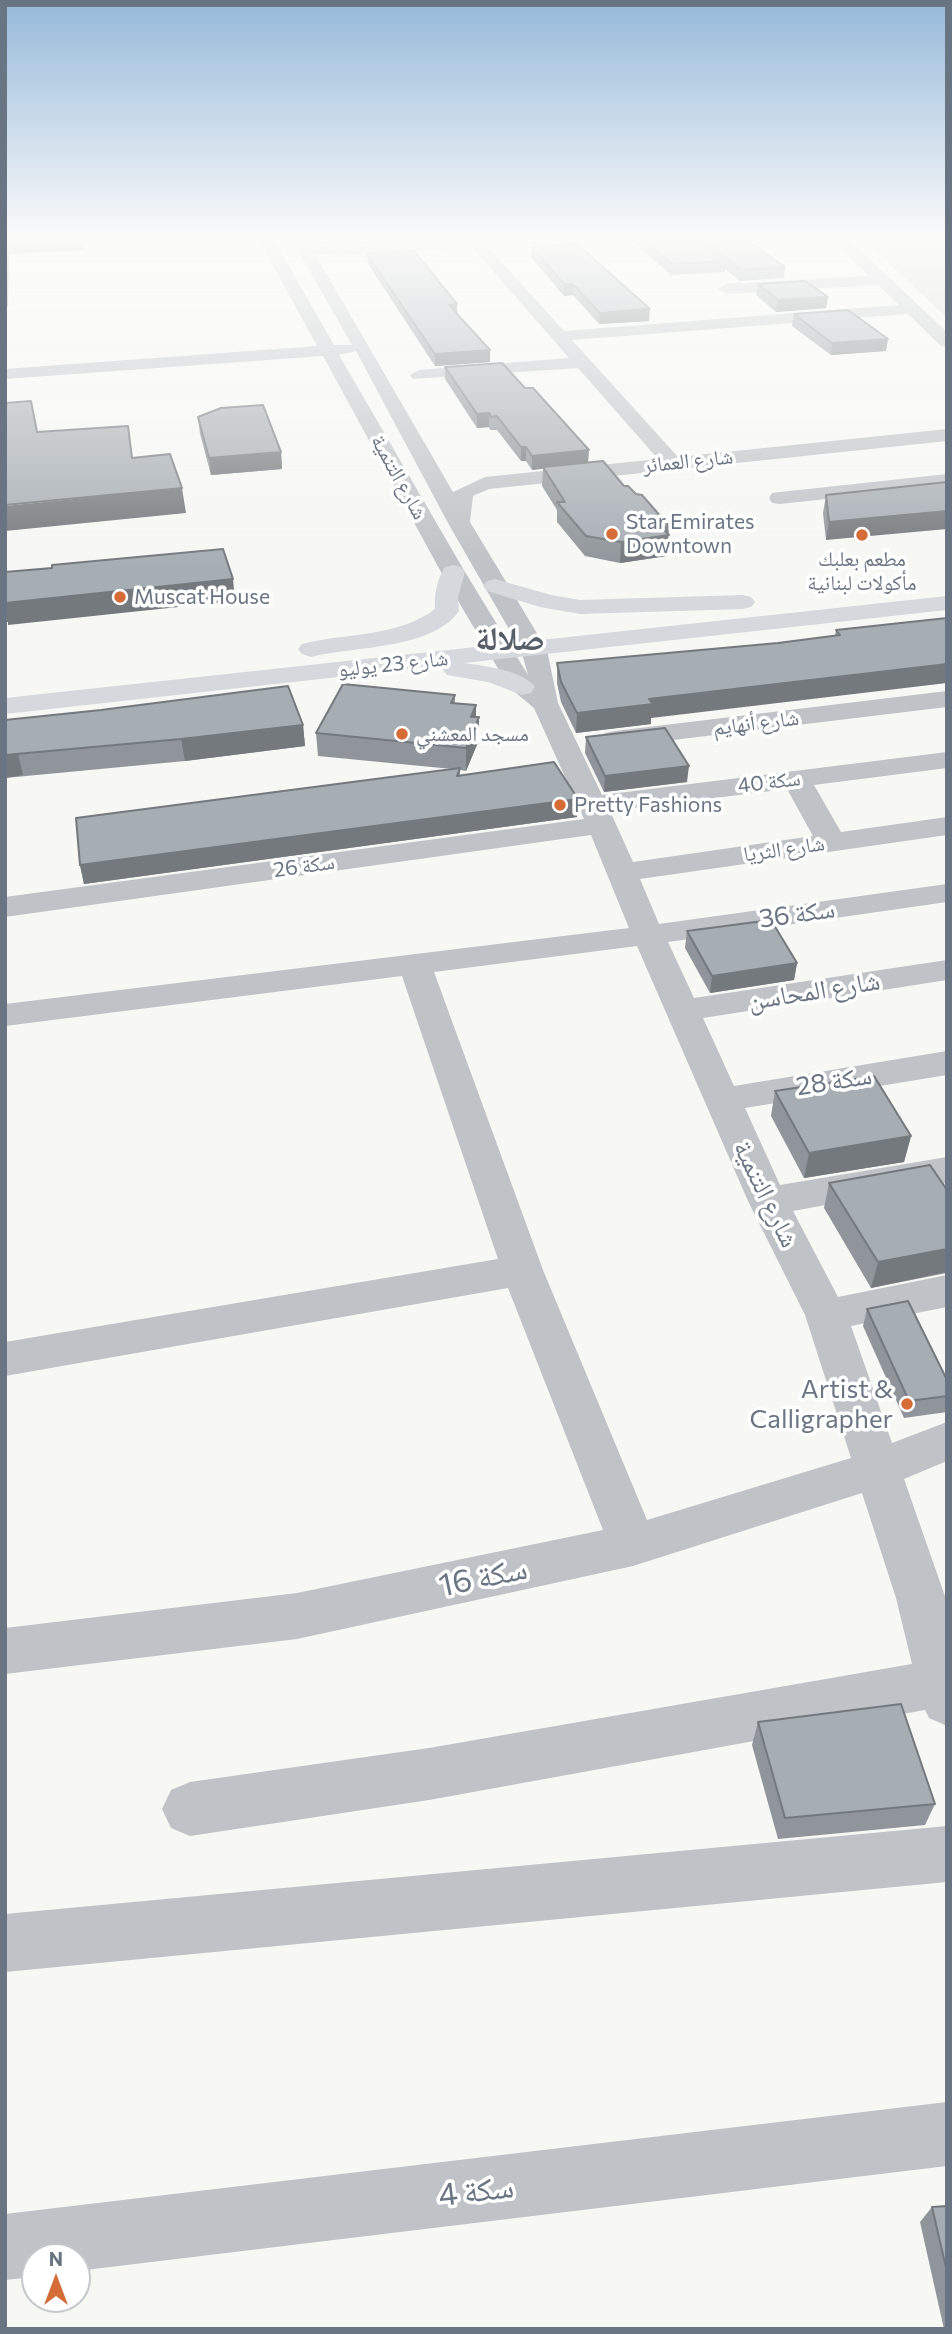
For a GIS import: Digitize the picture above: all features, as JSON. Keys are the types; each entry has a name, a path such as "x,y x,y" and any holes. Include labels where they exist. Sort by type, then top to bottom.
{"main road":[{"path":"311,649 327,643 402,633 433,621 447,611 446,597 453,572"},
{"path":"495,586 548,602 580,607 743,602"},
{"name":"شارع 23 يوليو","path":"228,657 311,649 527,639 769,599"},
{"path":"860,613 901,618 914,630"},
{"name":"شارع 23 يوليو","path":"527,639 706,641 860,613 945,614"},
{"path":"325,672 349,675 465,670 494,675 536,689 555,663 568,658 609,648 676,640 706,641"},
{"name":"شارع 23 يوليو","path":"5,706 325,672 497,642"}],"street":[{"path":"243,351 248,349"},
{"path":"5,364 271,349"},
{"name":"شارع التنمية","path":"327,349 453,572 497,642 536,689 564,745 721,1100 826,1315 878,1469 934,1596 945,1692"},
{"name":"شارع التنمية","path":"363,349 459,523 527,639 536,689"},
{"path":"572,349 673,463"},
{"path":"5,374 243,351 303,362 318,368 333,383 352,392"},
{"path":"419,375 584,362"},
{"name":"شارع العمائر","path":"459,523 463,493 485,483 947,435"},
{"path":"852,445 895,486"},
{"path":"780,498 947,480"},
{"path":"706,641 914,630 945,614"},
{"name":"شارع أنهايم","path":"564,745 947,699"},
{"name":"سكة 40","path":"596,815 796,779 947,760"},
{"path":"796,779 831,842"},
{"name":"سكة 26","path":"5,907 596,815"},
{"name":"شارع الثريا","path":"621,873 947,826"},
{"name":"سكة 36","path":"5,1015 648,935 947,893"},
{"path":"415,964 522,1270 633,1545"},
{"name":"شارع المحاسن","path":"682,1011 947,971"},
{"name":"سكة 28","path":"721,1100 947,1063"},
{"path":"768,1201 947,1170"},
{"path":"5,1359 522,1270"},
{"path":"826,1315 947,1291"},
{"name":"سكة 16","path":"5,1651 297,1616 633,1545 878,1469 947,1441"},
{"path":"190,1808 429,1774 945,1692"},
{"path":"5,1943 947,1854"},
{"name":"سكة 4","path":"5,2248 947,2134"}],"building":[{"path":"432,349 490,350 435,354"},
{"path":"502,363 525,388 533,388 589,450 532,456 526,447 521,447 497,416 491,417 489,413 477,414 445,367"},
{"path":"31,401 37,432 128,426 132,458 170,454 182,488 5,505 5,403"},
{"path":"263,405 281,452 209,458 198,417 221,408"},
{"path":"603,461 624,486 642,495 669,526 661,527 669,535 621,542 586,536 557,502 565,502 543,467"},
{"path":"947,482 947,511 829,522 826,495"},
{"path":"223,549 233,579 5,603 5,572"},
{"path":"947,618 947,664 649,699 653,704 577,713 561,682 557,663 778,643 840,635 836,630"},
{"path":"343,684 455,695 451,703 476,705 471,717 479,717 466,748 316,733"},
{"path":"288,686 303,725 5,755 5,720"},
{"path":"665,728 689,766 605,776 586,737"},
{"path":"554,762 578,799 80,865 76,818 460,768 457,776"},
{"path":"771,920 797,963 712,976 687,931"},
{"path":"874,1076 911,1136 809,1153 775,1091"},
{"path":"930,1165 947,1190 947,1249 878,1262 829,1183"},
{"path":"908,1301 947,1380 947,1396 909,1401 867,1309"},
{"path":"901,1704 935,1804 785,1818 758,1722"},
{"path":"947,2206 947,2272 932,2207"}],"place":[{"name":"Star Emirates Downtown","path":"612,534"},
{"name":"مطعم بعلبك مأكولات لبنانية","path":"862,535"},
{"name":"Muscat House","path":"120,597"},
{"name":"مسجد المعشني","path":"402,734"},
{"name":"Pretty Fashions","path":"560,805"},
{"name":"Artist & Calligrapher","path":"907,1404"}],"district":[{"name":"صلالة","path":"510,639"}]}
